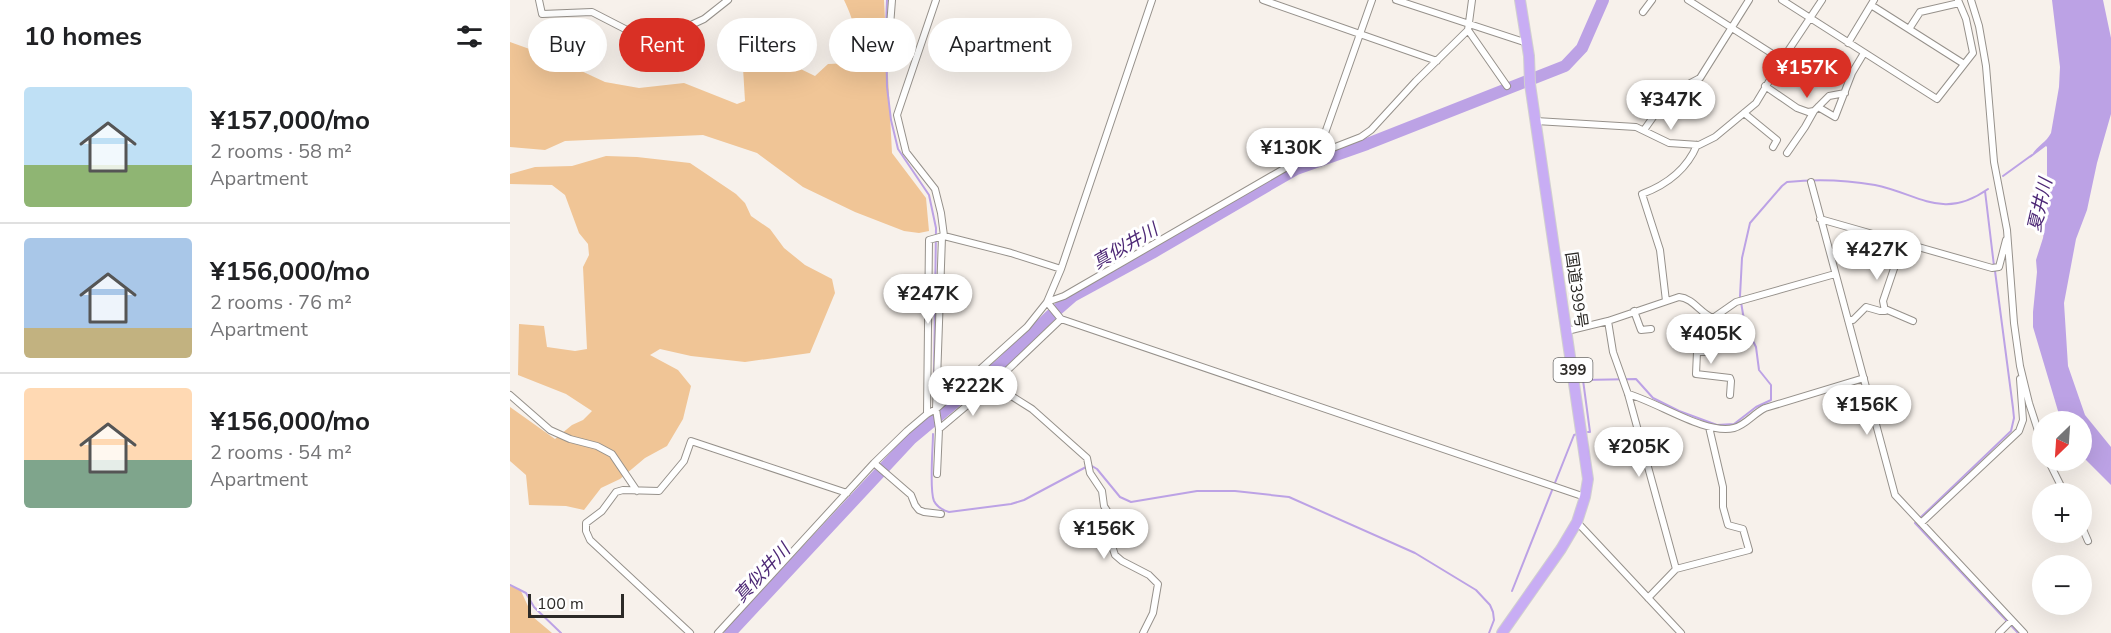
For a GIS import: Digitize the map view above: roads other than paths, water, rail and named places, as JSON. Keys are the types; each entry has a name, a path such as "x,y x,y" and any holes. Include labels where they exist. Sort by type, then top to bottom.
{"highway":[{"name":"国道399号","path":"1502,633 1561,549 1577,522 1585,498 1588,479 1530,84 1529,56 1520,0"}],"street":[{"path":"539,0 542,14 592,12 627,30 651,31 691,25 704,19 728,0"},
{"path":"891,18 892,0"},
{"path":"936,0 897,115 906,152 935,189 941,213 937,474"},
{"path":"718,633 875,464 927,414 937,410 985,368 1048,303 1152,0"},
{"path":"1263,0 1437,61"},
{"path":"1318,153 1372,0"},
{"path":"1396,0 1469,27 1527,43"},
{"path":"1048,303 1064,296 1294,163 1361,137 1371,130 1469,27 1472,0"},
{"path":"1643,12 1652,0"},
{"path":"1688,0 1782,60"},
{"path":"1656,108 1679,90 1700,78 1749,0"},
{"path":"1782,0 1937,99 1973,53 1966,19 1958,1 1920,12 1909,29"},
{"path":"1536,121 1628,126 1644,129 1669,143 1697,145 1715,137 1759,99 1765,86 1822,0"},
{"path":"1921,523 2019,431 2023,420 2007,230 1994,162 1986,66 1979,27 1971,0"},
{"path":"1848,43 1873,3 1964,64"},
{"path":"1469,27 1507,86"},
{"path":"1765,86 1797,108 1808,112 1816,109 1835,117 1852,73 1864,53"},
{"path":"1640,91 1644,98 1656,108"},
{"path":"1787,153 1816,109 1829,96 1845,93"},
{"path":"1637,102 1644,98"},
{"path":"1644,129 1656,113 1656,108"},
{"path":"1744,113 1777,140 1773,147"},
{"path":"1666,301 1662,255 1642,194 1665,184 1672,178 1688,160 1697,145"},
{"path":"1810,182 1895,495 2010,623 2024,633"},
{"path":"1820,219 1996,268 2002,263 2007,230"},
{"path":"927,414 929,240 942,237 1011,253 1060,269"},
{"path":"1885,309 1883,302 1903,242"},
{"path":"1711,318 1718,316 1739,301 1835,274"},
{"path":"1567,331 1608,321 1684,297 1711,318"},
{"path":"1048,303 1060,318 1585,498"},
{"path":"1848,320 1853,321 1866,307 1880,311 1885,309 1914,321"},
{"path":"1634,311 1641,330 1651,329"},
{"path":"939,428 995,380 1060,318"},
{"path":"1711,318 1708,350 1707,352 1696,352 1696,374 1730,378 1731,396"},
{"path":"1608,321 1613,352 1628,394 1676,569"},
{"path":"2020,366 2032,412"},
{"path":"985,368 1013,397 1032,409 1089,461 1089,469 1102,491 1104,506 1113,520 1115,555 1149,575 1158,584 1153,613 1143,633"},
{"path":"1628,394 1651,401 1709,427 1734,428 1765,408 1864,378"},
{"path":"510,395 550,430 570,439 597,446 612,454 637,491"},
{"path":"1648,598 1676,569 1749,550 1743,529 1728,525 1723,487 1709,427"},
{"path":"690,633 590,540 586,531 586,523 602,511 616,492 659,490 684,460 691,441 847,493"},
{"path":"875,464 910,495 915,506 920,510 940,514"},
{"path":"1577,522 1681,633"},
{"path":"1999,633 2010,623"}],"waterway":[{"path":"887,0 887,87 891,120 898,149 929,195 936,228 934,379"},
{"name":"真似井川","path":"730,633 911,439 1002,363 1073,296 1296,169 1367,144 1565,66 1582,48 1603,0"},
{"path":"2003,176 2032,155"},
{"path":"1588,432 1590,432 1583,380 1636,379 1653,398 1679,411 1717,425 1734,424 1756,407 1771,400 1771,385 1759,370 1756,347 1745,325 1740,296 1742,258 1750,223 1787,182 1831,180 1864,183 1944,204 1958,203 1988,189"},
{"path":"1985,191 1994,266"},
{"path":"1920,518 2011,431 2014,418 1995,271"},
{"path":"933,434 931,479 933,496 937,505 946,511 1011,504 1024,500 1092,466 1120,497 1131,502 1197,491 1235,491 1289,497 1415,553 1476,590 1490,605 1493,612 1494,620 1489,633"},
{"path":"1512,591 1574,435 1577,434"},
{"path":"1915,523 2018,633"},
{"path":"510,585 526,593 534,607 561,633"}],"water label":[{"name":"夏井川","path":"2040,205"}]}
